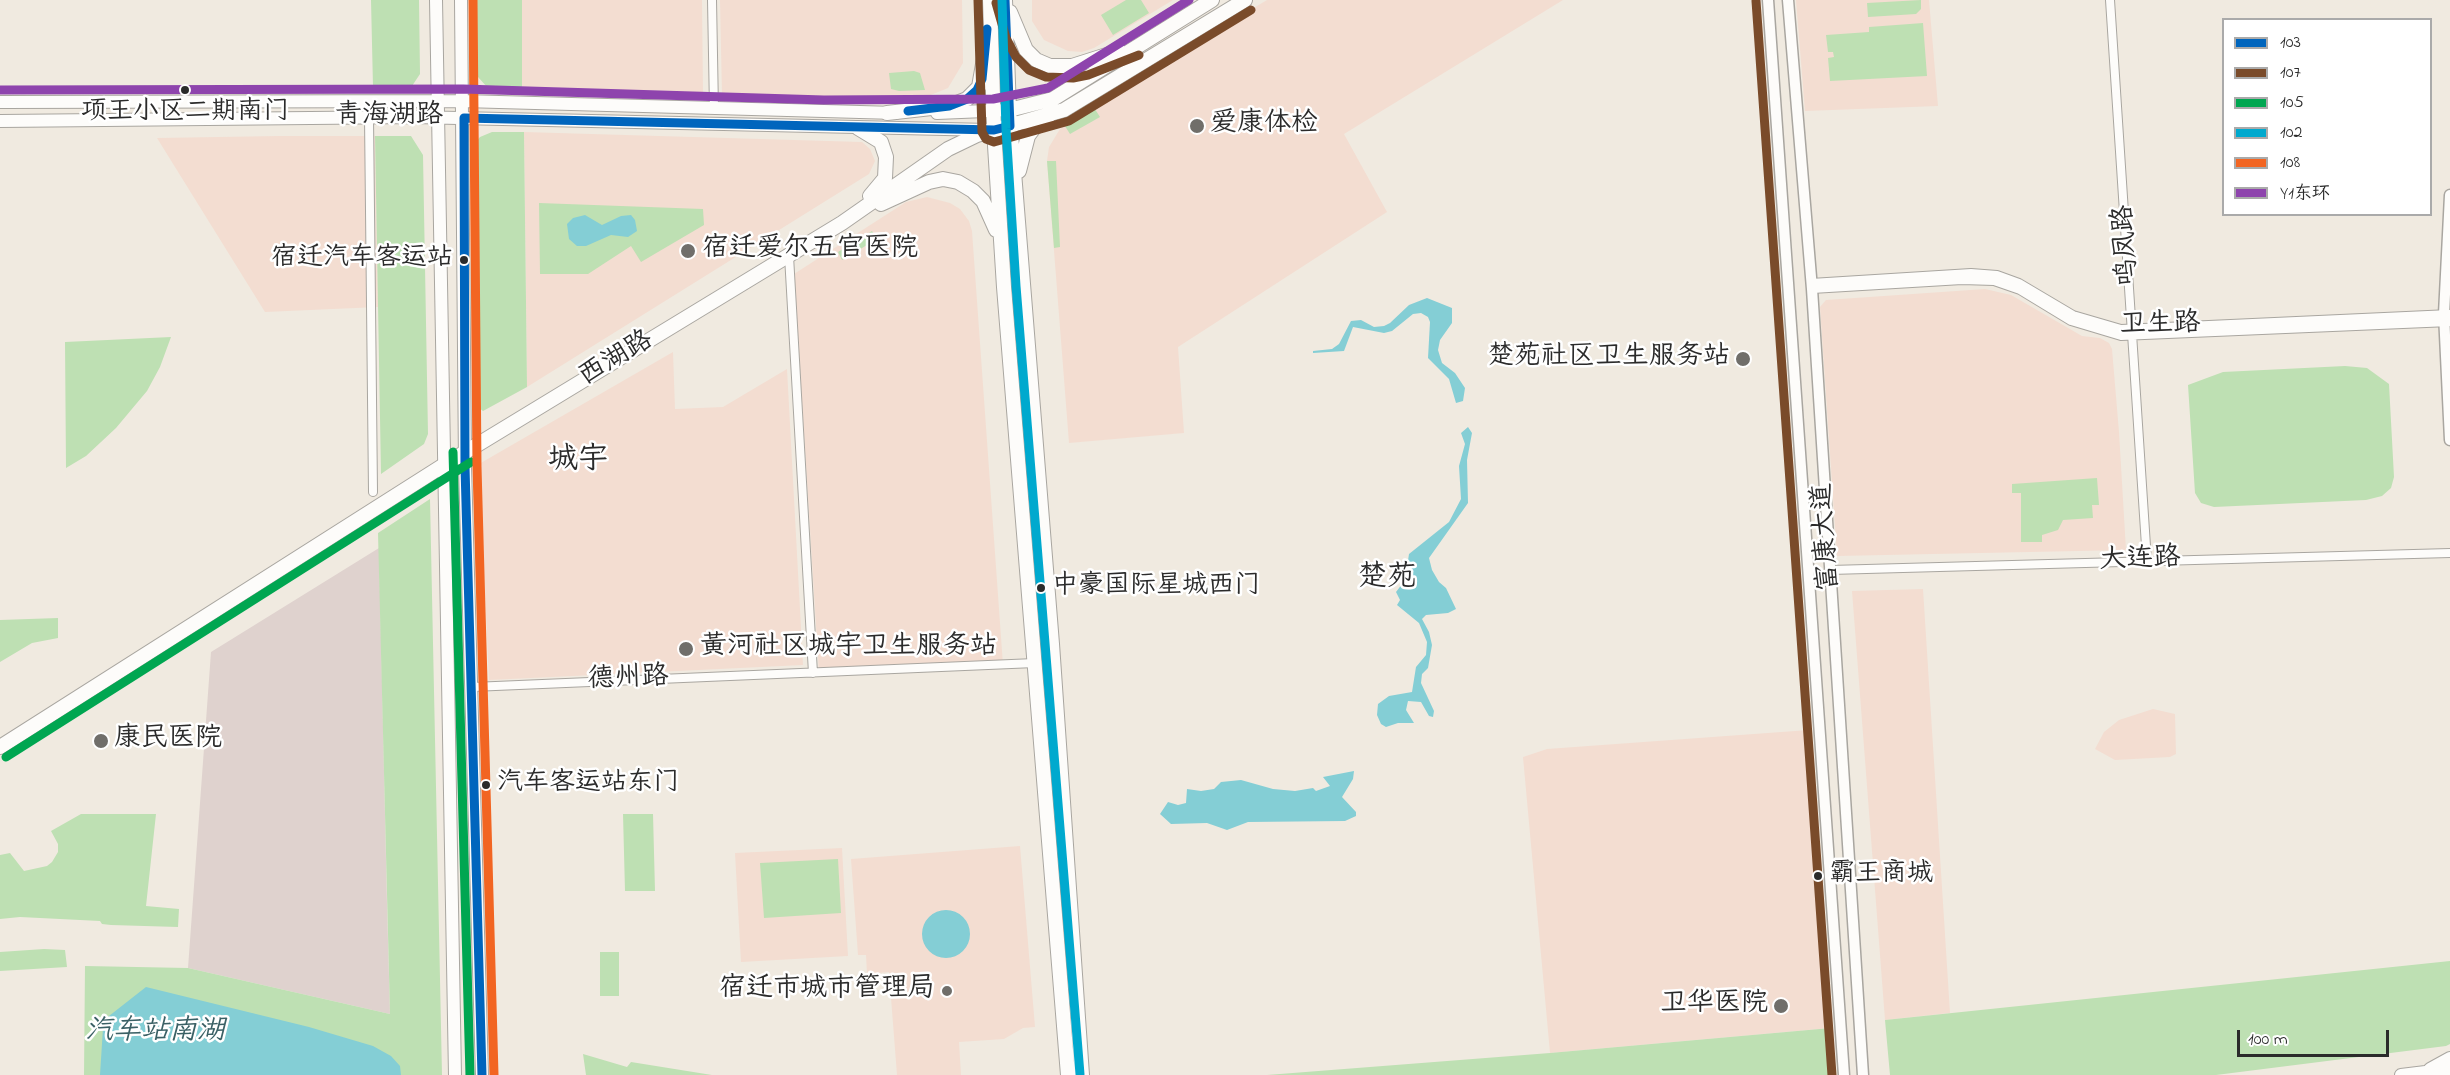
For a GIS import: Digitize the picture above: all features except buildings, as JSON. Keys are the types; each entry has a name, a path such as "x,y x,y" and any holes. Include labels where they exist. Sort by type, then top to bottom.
{"main road":[{"path":"436,0 455,1075"},
{"path":"461,0 464,118 465,452 482,1075"},
{"path":"989,0 1004,287 1068,1075"},
{"path":"887,113 949,106 967,99 977,90 984,63 989,0"},
{"path":"1006,0 1017,33 1026,50 1036,60 1050,66 1072,66 1085,63 1157,34"},
{"path":"1006,0 1010,126 1082,1075"},
{"path":"994,130 1009,110 1053,99 1212,0"},
{"name":"西湖路","path":"0,747 444,465 842,224 948,149 994,130 1064,110 1245,0"},
{"name":"青海湖路","path":"0,102 463,101 714,110 887,113 1009,110"},
{"path":"1016,182 1028,136 1034,128 1064,110"},
{"name":"青海湖路","path":"0,121 438,117 994,130"},
{"path":"842,224 882,184 887,171 886,157 881,142 858,128"},
{"path":"842,224 929,182 944,179 958,182 973,191 990,214 999,244 1004,287"},
{"path":"442,387 465,388"},
{"path":"445,531 467,530"},
{"path":"2424,1072 2450,1058"},
{"path":"2401,1075 2450,1069"}],"street":[{"path":"712,0 714,110"},
{"name":"富康大道","path":"1768,0 1844,1075"},
{"name":"富康大道","path":"1788,0 1811,286 1863,1075"},
{"name":"鸣凤路","path":"2110,0 2134,332 2147,561"},
{"path":"369,117 374,492"},
{"path":"2450,195 2446,229 2450,440"},
{"path":"789,256 813,673"},
{"name":"卫生路","path":"1811,286 1962,280 1994,281 2020,290 2079,324 2112,334 2447,318"},
{"name":"大连路","path":"1830,570 2450,553"},
{"name":"德州路","path":"472,687 1035,663"}],"shaded area":[{"path":"522,0 702,0 703,93 522,87"},
{"path":"720,0 962,0 963,63 948,88 921,99 722,96"},
{"path":"1032,0 1173,0 1094,48 1082,52 1068,51 1044,40 1032,21"},
{"path":"1267,0 1563,0 1344,134 1387,212 1178,347 1184,433 1069,443 1047,161 1049,147 1060,129 1084,109"},
{"path":"1796,0 1929,0 1938,106 1805,111"},
{"path":"524,132 862,142 870,149 875,161 869,174 527,387"},
{"path":"375,136 378,307 265,312 157,138"},
{"path":"927,197 950,203 960,209 969,221 972,231 1003,665 819,673 794,274 906,202"},
{"path":"1985,289 2011,295 2082,336 2100,338 2109,343 2112,349 2119,432 2126,550 1837,556 1820,307 1826,300"},
{"path":"673,352 675,409 723,407 787,369 803,665 489,680 479,464"},
{"path":"379,548 390,1014 188,968 211,652"},
{"path":"1923,589 1950,1013 1885,1020 1852,591"},
{"path":"2153,709 2175,714 2176,754 2170,757 2115,760 2095,749 2104,732 2119,720"},
{"name":"霸王商城","path":"1809,730 1831,1028 1550,1053 1523,757 1547,749"},
{"path":"1020,846 1035,1027 1023,1028 1004,1039 959,1042 961,1075 897,1075 889,972 867,974 866,955 858,955 851,859"},
{"path":"842,848 848,956 741,962 735,853"}],"green space":[{"path":"371,0 419,0 420,74 412,86 373,87"},
{"path":"475,0 522,0 522,87 487,87 478,77"},
{"path":"1126,0 1141,0 1149,13 1113,35 1101,15"},
{"path":"1921,0 1921,9 1916,14 1868,17 1867,3"},
{"path":"1923,23 1927,76 1830,81 1828,58 1834,57 1833,52 1828,52 1826,35 1869,32 1869,27"},
{"path":"914,71 920,73 925,90 891,89 889,73"},
{"path":"1093,106 1100,117 1070,134 1063,123"},
{"path":"492,132 524,132 527,387 483,411 479,408 471,159 473,145 480,137"},
{"path":"375,136 411,136 423,155 428,434 424,444 381,474"},
{"path":"1047,161 1056,161 1060,247 1054,248"},
{"path":"539,203 703,209 704,225 641,262 631,246 588,274 540,274"},
{"path":"872,231 877,239 842,260 838,252"},
{"path":"171,337 160,367 147,391 116,428 86,456 66,468 65,342"},
{"path":"2345,366 2367,368 2389,384 2394,477 2391,488 2382,496 2366,500 2214,507 2201,503 2195,493 2188,385 2223,372"},
{"path":"2097,478 2099,505 2092,505 2093,518 2063,520 2058,530 2042,535 2042,542 2021,542 2021,493 2012,493 2012,484"},
{"path":"430,499 442,1075 84,1075 85,966 188,968 390,1014 378,533"},
{"path":"58,618 58,638 32,643 0,662 0,620"},
{"path":"81,814 156,814 146,906 179,909 178,927 111,925 102,924 100,921 20,917 0,919 0,855 10,853 24,871 47,866 58,852 58,844 51,831"},
{"path":"623,814 653,814 655,891 625,891"},
{"path":"838,859 841,913 764,918 760,863"},
{"path":"65,950 67,967 0,971 0,952"},
{"path":"600,952 619,952 619,996 600,996"},
{"path":"2450,961 2450,1044 2446,1046 2216,1075 1890,1075 1885,1020"},
{"path":"1831,1028 1833,1075 1267,1075 1550,1053"},
{"path":"583,1054 627,1067 631,1062 712,1075 586,1075"}],"water":[{"path":"585,215 602,225 621,216 631,215 635,220 637,231 628,237 611,235 586,246 577,246 569,239 567,224 573,218"},
{"path":"1427,298 1452,308 1452,323 1440,340 1438,350 1442,363 1455,373 1465,388 1463,401 1456,403 1449,379 1428,358 1430,322 1428,317 1421,313 1413,314 1392,331 1384,333 1353,327 1344,351 1313,353 1313,351 1332,349 1339,344 1351,321 1361,320 1374,327 1384,326 1409,305"},
{"path":"1468,427 1472,433 1467,460 1468,503 1429,558 1432,570 1439,582 1446,588 1456,609 1448,613 1426,615 1422,619 1429,632 1432,645 1428,668 1422,674 1421,683 1434,711 1433,717 1429,716 1421,702 1408,701 1406,710 1414,723 1398,723 1386,727 1381,724 1377,715 1378,704 1389,696 1412,692 1416,667 1426,655 1427,642 1419,623 1397,605 1400,600 1396,592 1405,580 1409,554 1449,522 1461,499 1459,466 1465,444 1461,433"},
{"path":"1354,771 1353,779 1342,797 1356,812 1356,816 1345,821 1248,822 1227,830 1207,823 1171,824 1160,814 1168,802 1178,805 1186,803 1187,789 1201,791 1214,789 1221,782 1241,780 1273,789 1295,791 1313,788 1316,791 1330,786 1323,777"},
{"path":"946,910 963,917 970,934 963,951 946,958 929,951 922,934 929,917"},
{"name":"汽车站南湖","path":"146,987 309,1027 373,1046 391,1056 400,1066 401,1075 100,1075 103,1028 109,1016"}],"transit line":[{"name":"108","path":"473,0 477,467 494,1075"},
{"name":"107","path":"978,0 982,132 986,139 994,142 1069,121 1251,10"},
{"name":"102","path":"1002,0 1006,129 1016,286 1080,1074"},
{"name":"103","path":"482,1075 465,467 464,118 994,130 1010,126 1005,0"},
{"name":"Y1东环","path":"0,90 463,89 824,100 993,99 1048,88 1189,0"},
{"name":"107","path":"1756,1 1832,1075"},
{"name":"107","path":"996,3 1006,38 1016,57 1029,70 1046,77 1073,78 1088,75 1139,55"},
{"name":"103","path":"908,111 949,106 967,99 977,90 982,79 987,29"},
{"name":"105","path":"453,452 470,1075"},
{"name":"105","path":"6,757 471,462"}],"place":[{"name":"项王小区二期南门","path":"185,90"},
{"name":"爱康体检","path":"1197,126"},
{"name":"宿迁爱尔五官医院","path":"688,251"},
{"name":"宿迁汽车客运站","path":"464,260"},
{"name":"楚苑社区卫生服务站","path":"1743,359"},
{"name":"中豪国际星城西门","path":"1041,588"},
{"name":"黄河社区城宇卫生服务站","path":"686,649"},
{"name":"康民医院","path":"101,741"},
{"name":"汽车客运站东门","path":"486,785"},
{"name":"霸王商城","path":"1818,876"},
{"name":"宿迁市城市管理局","path":"947,991"},
{"name":"卫华医院","path":"1781,1006"}],"district":[{"name":"城宇","path":"578,462"},
{"name":"楚苑","path":"1387,580"}]}
